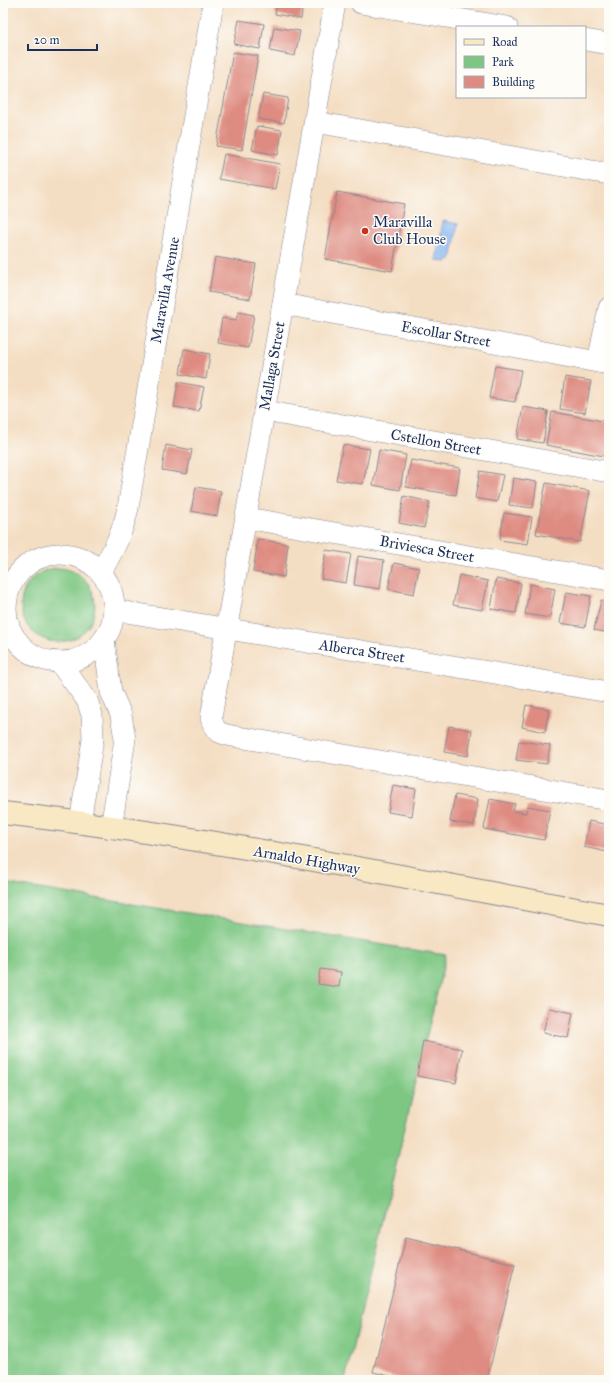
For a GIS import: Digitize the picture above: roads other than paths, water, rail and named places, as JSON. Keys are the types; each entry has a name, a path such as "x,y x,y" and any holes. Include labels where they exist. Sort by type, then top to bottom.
{"main road":[{"name":"Arnaldo Highway","path":"3,813 80,823 302,858 609,915"}],"street":[{"name":"Maravilla Avenue","path":"101,572 117,544 124,526 128,508 213,3"},
{"name":"Mallaga Street","path":"334,3 315,122 212,707 211,718 214,728 222,734 232,736 609,800"},
{"path":"361,3 501,26"},
{"path":"586,40 609,44"},
{"path":"315,122 609,174"},
{"name":"Escollar Street","path":"283,304 604,363"},
{"path":"604,363 609,308"},
{"name":"Cstellon Street","path":"264,411 609,472"},
{"name":"Briviesca Street","path":"246,518 609,580"},
{"path":"52,554 70,554 87,560 101,572 109,583 113,596 114,610 111,625 104,639 92,652 77,660 60,662 42,659 26,650 14,637 7,620 4,602 11,585 21,570 35,560 52,554"},
{"name":"Alberca Street","path":"114,610 609,692"},
{"path":"104,639 111,692 121,715 125,739 112,828"},
{"path":"60,662 88,700 92,715 92,739 80,823"}],"water":[{"path":"443,221 458,224 451,260 446,262 436,260"}],"place":[{"name":"Maravilla Club House","path":"365,231"}]}
